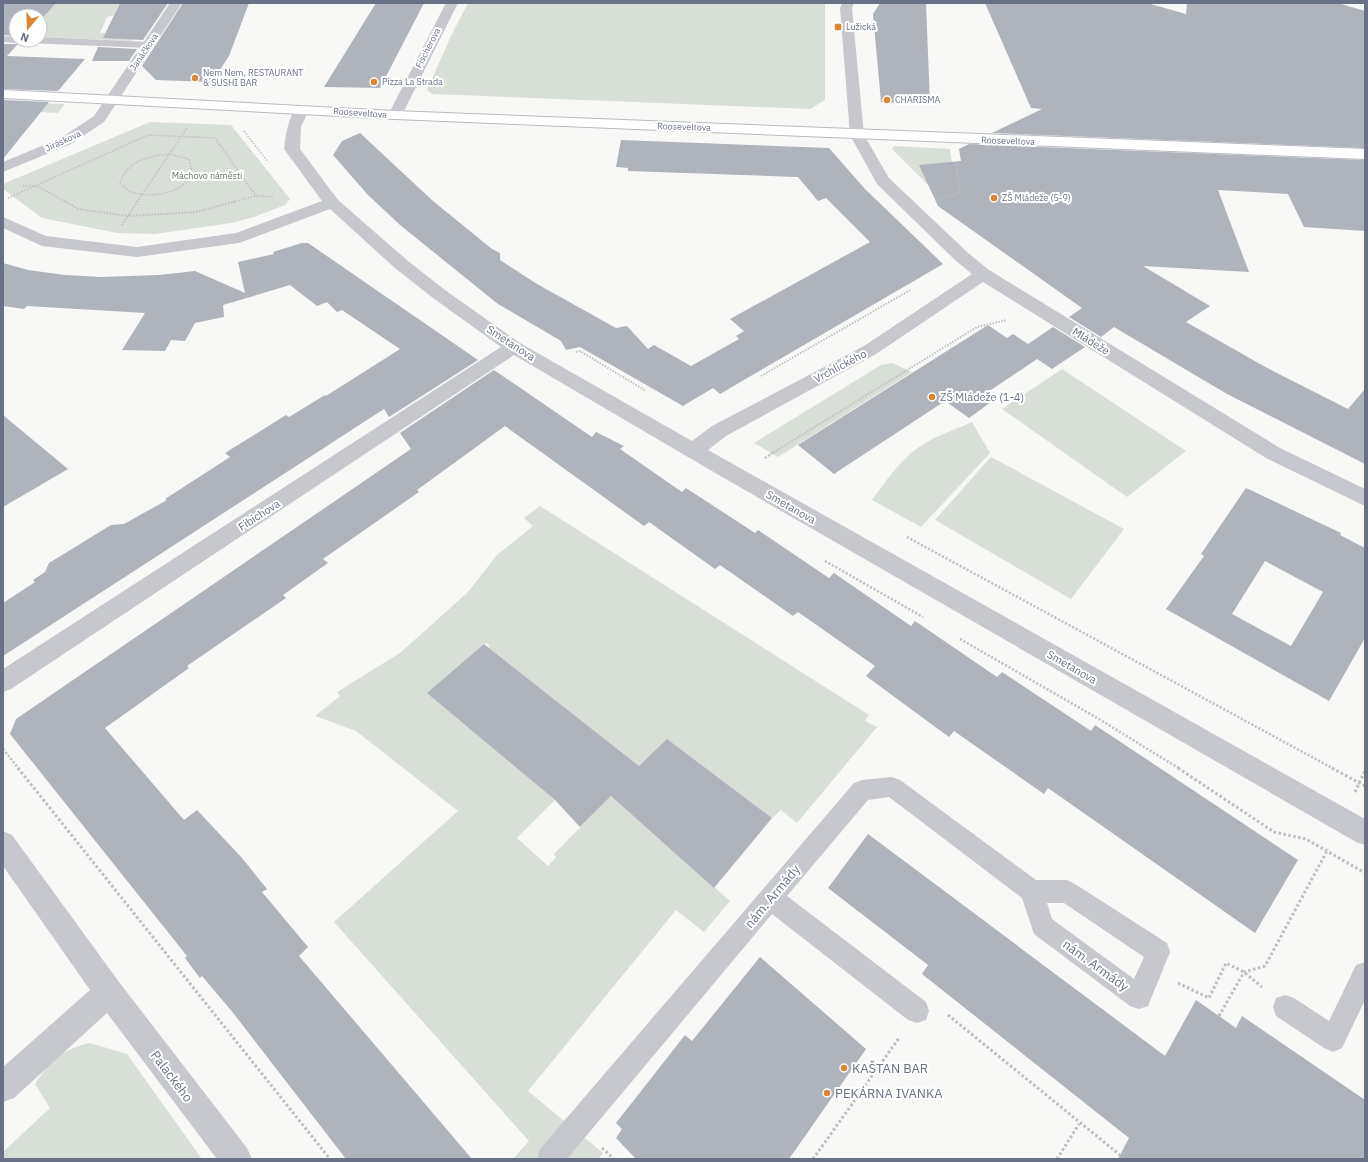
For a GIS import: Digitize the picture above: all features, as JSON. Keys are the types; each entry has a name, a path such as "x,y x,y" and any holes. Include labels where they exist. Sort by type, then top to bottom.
{"main road":[{"name":"Rooseveltova","path":"3,94 395,115 857,135 1365,154"}],"street":[{"name":"Janáčkova","path":"111,100 176,3"},
{"name":"Fischerova","path":"395,115 452,3"},
{"path":"848,3 846,8 857,135"},
{"name":"Jiráskova","path":"3,167 74,137 89,128 99,119 111,100"},
{"name":"Smetanova","path":"302,109 294,128 292,149 332,203 420,279 514,347 693,451 1365,834"},
{"name":"Mládeže","path":"857,135 883,181 961,256 983,274 1273,453 1365,498"},
{"path":"3,222 42,240 137,252 239,238 332,203"},
{"name":"Vrchlického","path":"693,451 719,431 870,350 983,274"},
{"name":"Fibichova","path":"3,682 514,347"},
{"name":"Palackého","path":"3,844 108,992 236,1159"},
{"path":"3,1087 108,992"}],"lane":[{"path":"48,41 149,45"},
{"name":"nám. Armády","path":"550,1159 862,790 892,787 1032,892 1042,926 1139,997 1158,952 1067,892 1032,892"},
{"path":"771,898 917,1011"},
{"path":"1285,1007 1333,1039 1365,974"}],"path":[{"path":"109,249 128,216 190,123"},
{"path":"3,200 148,135 215,138 256,196"},
{"path":"169,154 189,159 193,174 188,182 161,194 143,195 128,191 120,183 122,174 132,165 143,159 169,154"},
{"path":"938,200 960,193 956,162"},
{"path":"17,185 37,186 78,209 128,216 196,212 256,196 276,198"},
{"path":"758,378 914,288"},
{"path":"765,458 977,328 1021,316 1036,308"},
{"path":"572,352 580,351 652,394"},
{"path":"719,431 772,462"},
{"path":"901,534 1365,786"},
{"path":"3,749 330,1159"},
{"path":"1219,1016 1244,972 1265,966 1342,821 1365,771"},
{"path":"1152,967 1187,988 1209,998 1226,963 1244,972 1285,1007"},
{"path":"813,1159 901,1035"},
{"path":"1057,1159 1079,1123"},
{"path":"1103,1143 1120,1155"}],"green space":[{"path":"56,3 119,3 114,15 107,17 100,33 139,31 132,41 48,37 48,12"},
{"path":"468,3 825,3 825,100 810,109 432,94 427,90 451,36"},
{"path":"30,103 65,104 58,113 3,110"},
{"name":"Máchovo náměstí","path":"150,122 231,125 290,199 285,205 254,217 231,223 155,234 117,233 42,218 3,189 3,184"},
{"path":"894,146 950,149 956,192 940,197 892,149"},
{"path":"892,363 912,372 778,457 754,443 881,365"},
{"path":"1062,369 1186,451 1127,497 1002,409"},
{"path":"972,422 990,453 921,527 872,500 893,472 919,447 945,433"},
{"path":"991,457 1124,529 1071,599 935,520"},
{"path":"540,506 869,715 865,721 877,727 797,823 781,810 772,818 667,739 639,766 489,648 489,645 485,643 428,693 555,800 517,838 548,866 556,857 554,854 611,796 730,901 704,932 676,910 528,1091 603,1153 598,1159 513,1159 529,1141 334,922 458,811 356,731 315,716 340,696 337,692 400,653 468,592 497,555 533,526 524,518"},
{"path":"90,1043 127,1054 202,1159 3,1159 3,1152 50,1108 35,1084 46,1069 64,1053"}],"building":[{"path":"3,3 56,3 48,12 48,8 8,8 8,35 3,35"},
{"path":"120,3 168,3 143,40 103,38"},
{"path":"183,3 249,3 229,56 212,82 156,80 142,66"},
{"path":"376,3 424,3 380,88 324,87"},
{"path":"880,3 926,3 930,104 881,102 873,14"},
{"path":"985,3 1147,3 1186,14 1187,3 1338,3 1365,11 1365,148 992,133 1042,109 1031,108"},
{"path":"3,44 8,44 8,48 14,48 7,56 85,59 58,91 3,89"},
{"path":"98,47 137,49 129,61 92,61"},
{"path":"3,100 49,102 3,159"},
{"path":"360,133 433,201 492,249 500,253 500,260 537,284 616,328 627,326 648,349 654,345 691,366 739,339 736,336 744,331 730,319 870,242 826,198 818,201 798,177 628,171 628,168 616,167 621,140 829,148 865,189 943,264 720,394 713,388 683,406 580,347 566,350 561,341 498,304 400,225 368,195 333,155 342,141"},
{"path":"969,144 1365,160 1365,231 1304,227 1288,194 1218,190 1249,272 1143,266 1210,306 1186,322 1269,369 1348,409 1365,389 1365,464 1227,394 1114,327 1101,337 1069,317 1082,308 938,206 919,165 961,161 959,149"},
{"path":"302,243 308,243 478,360 389,417 384,409 3,656 3,603 35,582 33,580 45,572 49,563 111,525 124,524 167,500 165,499 230,457 225,453 286,415 289,417 325,395 326,396 400,349 342,310 337,312 327,302 317,306 290,285 223,305 224,317 195,323 185,341 171,340 165,351 122,350 145,313 27,306 24,309 3,306 3,263 28,270 65,275 101,277 159,275 195,271 245,293 238,262 274,254 273,252"},
{"name":"ZŠ Mládeže (1-4)","path":"988,325 1007,338 1013,334 1028,344 1053,327 1085,347 1052,369 1037,359 985,394 994,400 969,418 945,401 834,474 798,445"},
{"path":"494,370 592,437 596,432 624,446 620,449 682,492 686,488 755,533 758,530 829,578 834,573 911,626 915,621 997,677 1002,672 1091,731 1095,725 1298,860 1255,933 1048,788 1044,794 954,731 949,737 866,676 875,666 798,612 793,616 720,565 715,569 649,522 644,526 505,426 417,490 419,492 323,559 328,563 283,595 286,598 187,666 189,668 105,728 184,820 197,810 242,858 267,889 262,892 308,947 299,956 472,1159 346,1159 234,1014 202,976 200,978 185,958 187,956 10,734 16,719 411,449 400,433"},
{"path":"3,415 68,469 3,507"},
{"path":"1246,488 1341,533 1340,535 1365,548 1365,638 1329,701 1166,609 1204,556 1201,554","holes":["1265,561 1323,592 1291,646 1232,614"]},
{"path":"484,644 639,766 667,739 772,818 714,888 611,796 580,827 555,800 427,693"},
{"path":"868,834 1165,1056 1196,1000 1236,1028 1242,1016 1365,1100 1365,1159 1118,1159 1129,1138 922,974 928,965 828,888"},
{"path":"760,957 866,1049 789,1159 636,1159 616,1138 622,1129 616,1123 685,1035 692,1041"}],"place":[{"name":"Lužická","path":"838,27"},
{"name":"Nem Nem, RESTAURANT & SUSHI BAR","path":"195,78"},
{"name":"Pizza La Strada","path":"374,82"},
{"name":"CHARISMA","path":"887,100"},
{"name":"ZŠ Mládeže (5-9)","path":"994,198"},
{"name":"ZŠ Mládeže (1-4)","path":"932,397"},
{"name":"KAŠTAN BAR","path":"844,1068"},
{"name":"PEKÁRNA IVANKA","path":"827,1093"}]}
